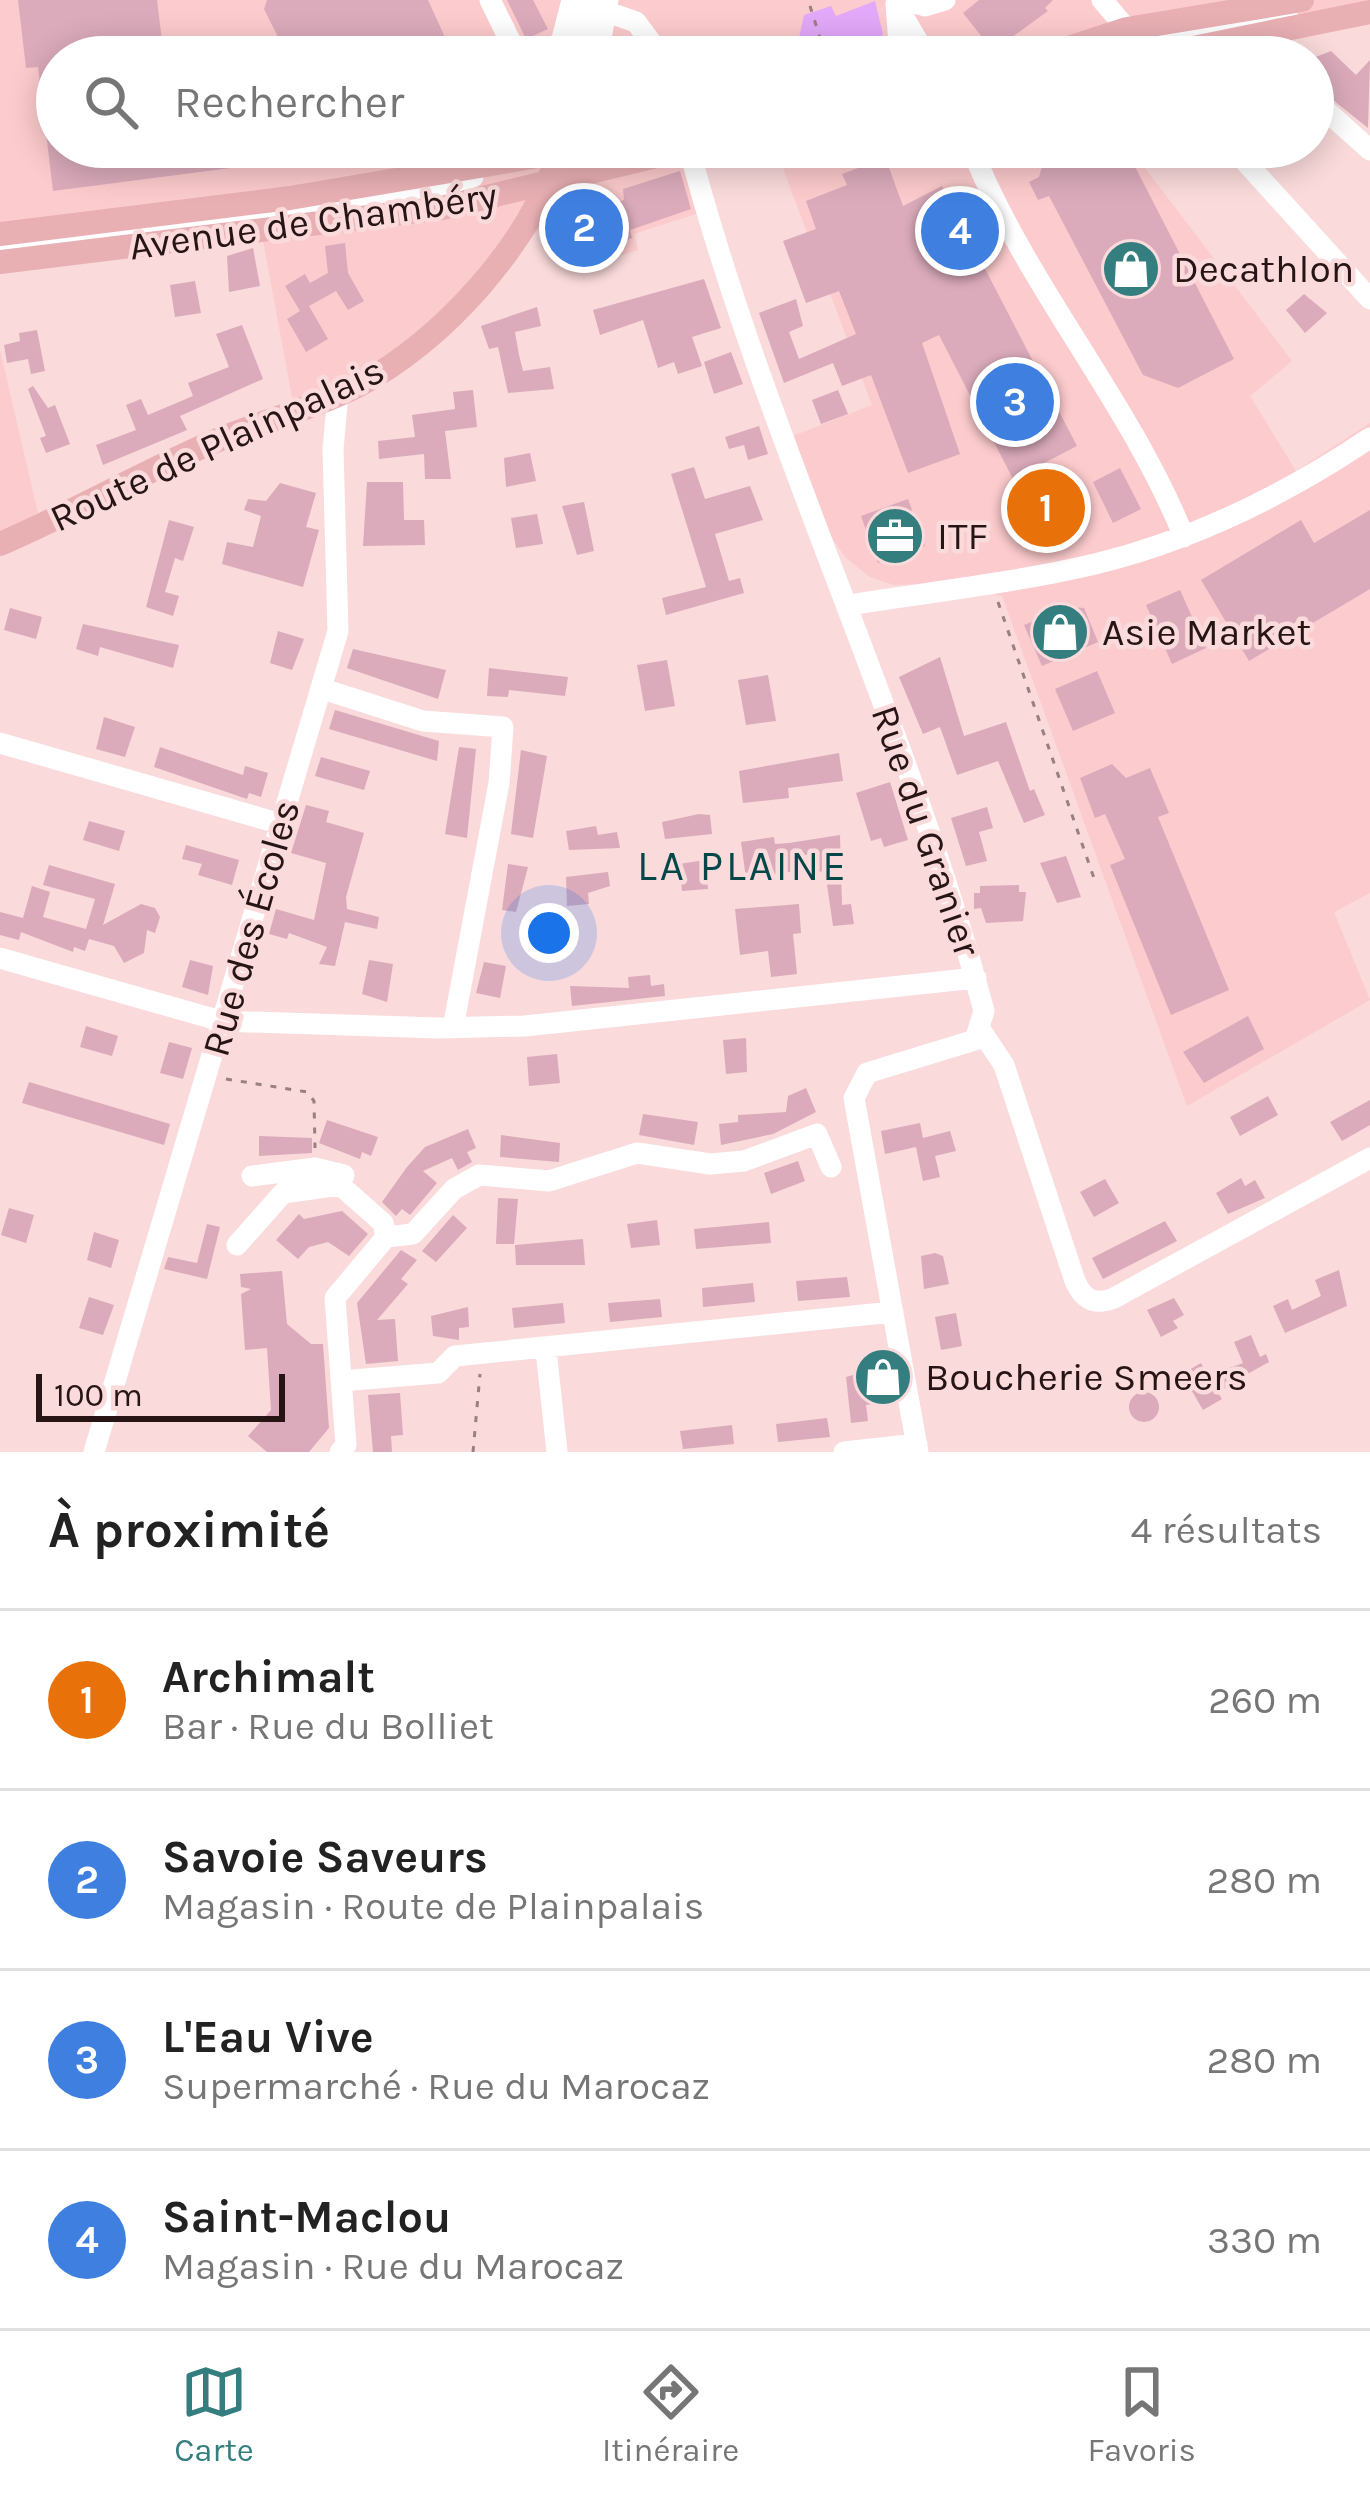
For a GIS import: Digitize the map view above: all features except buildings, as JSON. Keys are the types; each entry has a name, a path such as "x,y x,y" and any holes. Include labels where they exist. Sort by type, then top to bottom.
{"main road":[{"path":"1160,36 1302,0"},
{"path":"1245,36 1370,11"},
{"name":"Route de Plainpalais","path":"478,284 509,230 524,168"},
{"name":"Avenue de Chambéry","path":"0,239 524,168"},
{"name":"Avenue de Chambéry","path":"0,262 442,208 524,168"},
{"name":"Route de Plainpalais","path":"0,544 208,444 338,394 386,369 517,243 552,168"}],"street":[{"path":"490,0 508,36"},
{"path":"904,0 925,6 945,0"},
{"path":"1102,0 1116,36"},
{"path":"1177,36 1370,2"},
{"path":"565,36 594,3"},
{"path":"582,36 594,3"},
{"path":"592,36 594,3"},
{"path":"594,3 636,22 646,36"},
{"path":"899,36 896,4 915,36"},
{"path":"1267,31 1269,36"},
{"path":"1334,118 1370,150"},
{"path":"0,239 68,242 426,192 488,188 524,168"},
{"name":"Rue du Granier","path":"696,168 704,204 849,605 976,977 985,1017 982,1032"},
{"path":"977,168 982,174"},
{"path":"980,168 1060,324 1105,386 1184,537"},
{"path":"1251,168 1370,298"},
{"name":"Rue des Écoles","path":"94,1452 323,689 341,601 333,449 338,394"},
{"path":"849,605 1095,564 1184,537 1293,487 1370,438"},
{"path":"323,689 423,722 503,727 499,783 453,1028"},
{"path":"0,743 281,824"},
{"path":"0,958 221,1021 453,1028 525,1026 976,977"},
{"path":"844,1452 917,1448 856,1120 855,1090 867,1073 964,1045 982,1032 1004,1065 1075,1281 1082,1296 1094,1302 1114,1298 1370,1158"},
{"path":"340,1452 346,1445 334,1298 386,1237 413,1234 454,1189 478,1175 549,1181 638,1154 710,1164 744,1161 817,1134 831,1167"},
{"path":"252,1176 315,1168 344,1174 340,1185"},
{"path":"237,1245 284,1193 340,1185 383,1223 386,1237"},
{"path":"341,1381 438,1373 455,1356 893,1312"},
{"path":"546,1350 557,1452"}],"path":[{"path":"810,6 819,36"},
{"path":"992,583 1096,884"},
{"path":"207,1076 307,1092 314,1101 315,1168"},
{"path":"473,1452 482,1354"}],"shaded area":[{"path":"0,0 1370,0 1370,20 1282,36 36,36 36,168 690,168 702,212 634,234 638,250 578,269 561,203 510,263 376,366 293,402 262,235 0,269"},
{"path":"875,1 883,34 799,36 804,15 831,6 836,16"},
{"path":"783,168 1145,168 1292,361 1250,396 1296,471 1370,423 1370,893 1334,912 1370,1000 1187,1106 1002,596 938,583 894,585 870,577 846,558 827,531 793,436 872,405"},
{"path":"0,350 40,522 0,539"}],"place":[{"name":"Savoie Saveurs","path":"584,228"},
{"name":"Saint-Maclou","path":"960,231"},
{"name":"Decathlon","path":"1131,269"},
{"name":"L'Eau Vive","path":"1015,402"},
{"name":"Archimalt","path":"1046,508"},
{"name":"ITF","path":"895,536"},
{"name":"Asie Market","path":"1060,632"},
{"name":"Boucherie Smeers","path":"883,1377"}],"district":[{"name":"LA PLAINE","path":"743,866"}]}
